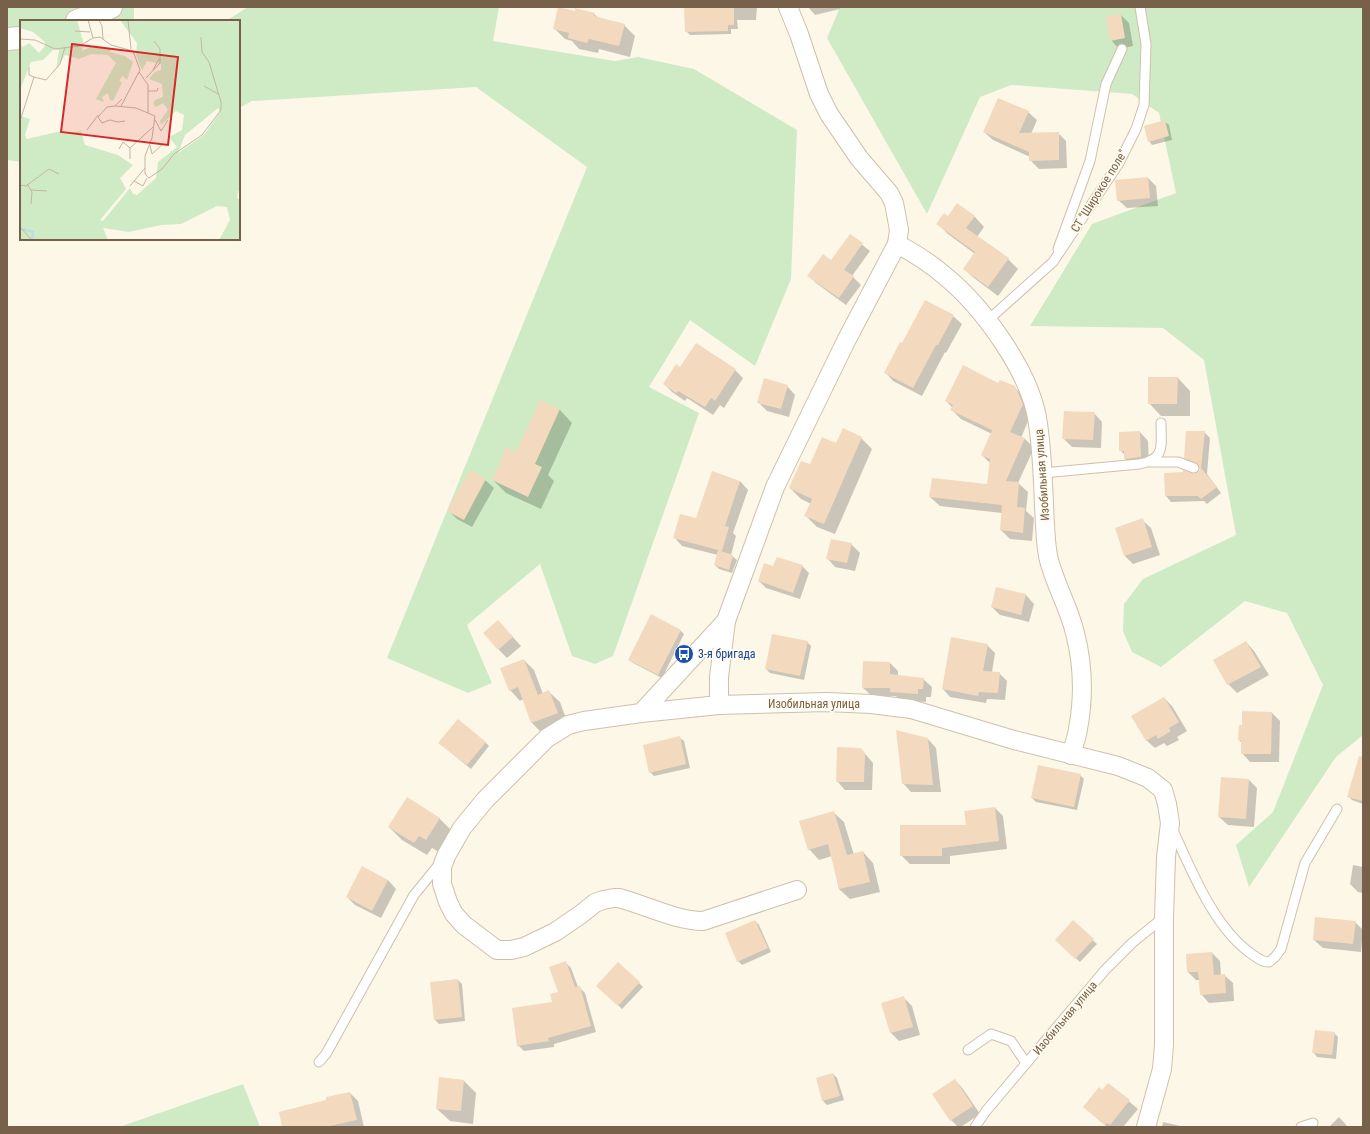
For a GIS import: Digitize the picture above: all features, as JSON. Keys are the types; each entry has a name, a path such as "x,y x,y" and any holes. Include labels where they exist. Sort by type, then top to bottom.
{"street":[{"path":"80,20 111,7"},
{"path":"719,705 719,677 726,621 775,487 846,341 897,244 899,230 894,203 889,193 859,158 829,114 819,94 800,34 788,7"},
{"path":"7,39 20,38"},
{"name":"Изобильная улица","path":"897,244 916,254 945,276 965,295 987,321 1020,371 1030,395 1038,422 1048,556 1075,632 1080,658 1082,691 1078,729 1071,755"},
{"path":"641,713 726,621"},
{"name":"Изобильная улица","path":"797,890 703,921 683,919 619,898 603,900 595,903 555,932 524,947 511,950 497,950 464,925 454,914 442,884 442,867 446,856 462,828 485,800 547,738 568,725 584,721 641,713 719,705 827,702 871,704 911,709 1071,755 1118,766 1148,778 1163,790 1170,823 1166,857 1164,917 1164,1045 1162,1069 1146,1127"}],"lane":[{"name":"СТ \"Широкое поле\"","path":"987,321 1054,262 1119,163 1136,129 1144,105 1146,44 1140,7"},
{"path":"1054,262 1090,161 1106,84 1122,49"},
{"path":"1150,462 1158,455 1161,446 1161,423"},
{"path":"1043,473 1150,462 1178,462 1194,468"},
{"path":"1170,823 1198,884 1224,928 1244,949 1263,962 1269,962 1281,949 1304,863 1337,808"},
{"path":"319,1062 326,1054 414,895 446,856"},
{"name":"Изобильная улица","path":"975,1127 986,1111 1105,970 1132,943 1164,917"},
{"path":"968,1050 991,1034 1011,1041 1026,1063"},
{"path":"1301,1127 1314,1123"}],"green space":[{"path":"7,7 134,7 134,20 20,20 20,162 7,160"},
{"path":"248,7 499,7 493,41 615,61 638,57 694,69 797,130 791,279 755,366 690,320 649,387 699,413 613,656 595,664 572,656 540,564 467,625 492,683 468,693 387,658 587,167 476,87 252,101 240,107 240,20 228,20"},
{"path":"840,7 1363,7 1363,735 1336,757 1249,887 1236,845 1273,812 1323,685 1287,613 1245,601 1161,667 1132,652 1123,631 1124,604 1143,579 1236,535 1204,360 1163,328 1030,326 1092,224 1176,193 1159,113 1132,94 1011,85 980,97 927,214 827,38"},
{"path":"243,1084 260,1127 119,1127"}],"building":[{"path":"558,7 575,11 575,8 595,13 594,16 625,24 619,46 589,39 587,43 568,38 569,33 553,29"},
{"path":"684,7 734,7 734,25 728,25 728,31 685,32"},
{"path":"1121,14 1125,38 1110,41 1106,16"},
{"path":"998,98 1029,111 1019,133 1059,132 1059,160 1029,161 1029,152 983,132"},
{"path":"1165,120 1169,136 1148,142 1144,126"},
{"path":"1148,177 1150,198 1117,201 1115,180"},
{"path":"957,203 975,216 966,228 1009,258 988,287 963,269 975,252 936,224 944,213 948,216"},
{"path":"850,234 863,243 844,270 854,276 839,298 807,276 823,254 831,260"},
{"path":"925,300 954,315 913,388 884,373 900,342 902,343"},
{"path":"696,343 736,369 715,401 711,398 705,407 678,391 676,393 663,384 676,364 680,367"},
{"path":"963,365 998,383 1000,380 1015,386 1023,404 1010,432 1025,438 1006,481 1019,482 1017,507 1025,508 1023,533 1000,530 1002,505 929,497 932,478 987,484 990,459 981,455 992,430 950,410 953,405 945,401"},
{"path":"1148,377 1178,377 1177,404 1148,404"},
{"path":"764,378 788,385 781,409 757,403"},
{"path":"540,400 560,409 535,464 542,467 528,497 492,480 507,447 516,452"},
{"path":"1064,411 1095,412 1093,440 1062,439"},
{"path":"843,428 862,437 824,524 804,516 812,499 789,488 801,461 810,464 822,437 836,443"},
{"path":"1140,431 1141,457 1124,459 1124,451 1119,451 1119,432"},
{"path":"1186,431 1205,431 1201,468 1217,487 1201,499 1198,496 1165,496 1164,473 1183,472 1183,470 1195,474 1200,470 1198,464 1184,458"},
{"path":"470,470 486,479 464,520 447,511"},
{"path":"712,471 740,481 725,526 729,527 722,551 673,538 680,514 696,518"},
{"path":"1143,518 1152,547 1124,556 1115,528"},
{"path":"831,539 852,543 847,563 826,559"},
{"path":"718,550 733,555 729,570 714,565"},
{"path":"777,557 803,565 793,593 758,581 764,563 773,566"},
{"path":"996,587 1026,594 1021,615 991,607"},
{"path":"651,614 681,630 658,675 628,660"},
{"path":"498,620 513,637 498,650 483,633"},
{"path":"772,634 808,641 800,676 765,669"},
{"path":"951,637 988,644 983,671 1000,672 998,693 979,692 978,696 942,689"},
{"path":"1246,641 1261,667 1227,685 1213,660"},
{"path":"524,659 538,695 549,690 558,713 531,723 518,687 509,691 500,668"},
{"path":"863,661 890,662 890,674 924,678 923,689 918,689 918,694 890,692 890,688 862,688"},
{"path":"1164,697 1179,722 1169,728 1171,731 1158,739 1156,735 1146,741 1131,716"},
{"path":"1242,711 1272,712 1271,754 1241,754 1241,740 1238,740 1239,725 1242,725"},
{"path":"458,719 486,742 467,765 438,743"},
{"path":"896,730 928,738 933,785 902,784"},
{"path":"680,736 686,764 649,773 643,745"},
{"path":"837,747 861,748 865,753 864,782 836,782"},
{"path":"1359,756 1363,757 1363,801 1347,797"},
{"path":"1038,765 1081,774 1074,807 1031,798"},
{"path":"1221,777 1249,779 1246,819 1218,817"},
{"path":"407,797 440,818 426,840 419,836 414,843 388,827"},
{"path":"995,807 999,841 942,848 942,856 900,856 900,825 966,825 964,811"},
{"path":"834,811 847,855 863,851 870,882 839,889 828,844 808,850 799,821"},
{"path":"362,866 388,880 372,911 346,897"},
{"path":"1315,917 1356,921 1353,944 1313,940"},
{"path":"755,920 768,948 737,962 725,933"},
{"path":"1073,920 1094,939 1075,959 1055,940"},
{"path":"1212,952 1214,975 1225,974 1226,993 1200,995 1198,972 1187,972 1186,954"},
{"path":"566,961 575,987 580,986 591,1026 548,1038 549,1041 517,1046 512,1008 552,1002 550,994 558,992 549,967"},
{"path":"618,962 640,982 618,1006 596,986"},
{"path":"458,979 462,1017 434,1020 430,982"},
{"path":"904,996 913,1027 890,1033 881,1003"},
{"path":"1315,1030 1335,1032 1332,1055 1312,1053"},
{"path":"833,1073 840,1096 822,1101 816,1078"},
{"path":"439,1077 464,1080 461,1111 436,1109"},
{"path":"955,1079 973,1106 950,1121 932,1094"},
{"path":"1108,1083 1130,1100 1110,1125 1107,1123 1105,1125 1083,1107 1099,1087 1102,1090"},
{"path":"350,1092 357,1120 325,1127 282,1127 279,1112 326,1100 326,1097"}],"place":[{"name":"3-я бригада","path":"684,654"}]}
